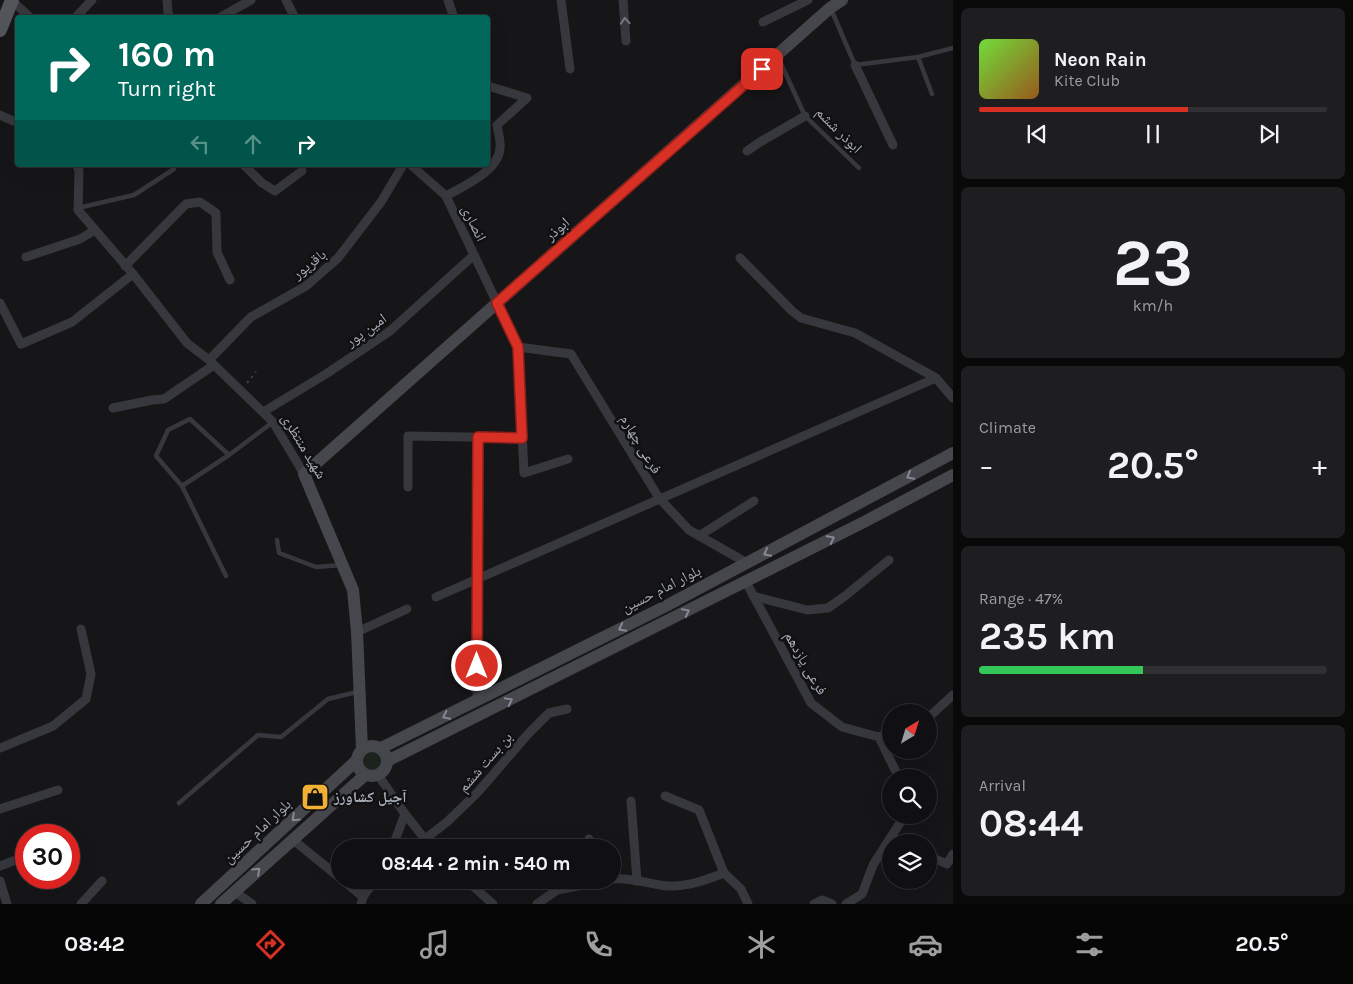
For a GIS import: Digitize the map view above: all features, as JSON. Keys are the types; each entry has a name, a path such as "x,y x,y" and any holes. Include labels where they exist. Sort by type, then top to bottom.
{"main road":[{"path":"0,30 12,1"}],"street":[{"path":"78,15 92,0"},
{"path":"167,0 169,15"},
{"path":"224,15 251,0"},
{"path":"286,0 294,15"},
{"path":"448,0 453,15"},
{"path":"561,0 570,69"},
{"path":"624,0 626,41"},
{"path":"763,22 808,0"},
{"path":"12,1 28,15"},
{"name":"ابوذر","path":"304,474 837,2"},
{"path":"854,65 893,145"},
{"path":"446,196 490,169 497,161 500,148 497,124 527,98 490,87"},
{"path":"0,115 15,122"},
{"path":"747,151 805,116"},
{"path":"78,167 78,208"},
{"path":"246,167 262,183 275,191 302,171"},
{"name":"باقرپور","path":"113,408 152,400 164,400 211,363 251,317 306,286 338,258 381,202 402,167"},
{"name":"انصاری","path":"413,167 446,196 518,347"},
{"path":"125,266 186,204 200,202 216,213 217,252 230,280"},
{"name":"شهید منتظری","path":"78,208 187,343 211,363 273,422 304,474 353,590 357,632 362,749"},
{"path":"26,257 80,239 95,230"},
{"name":"امین پور","path":"263,412 326,374 390,331 474,255"},
{"path":"740,258 801,318 855,333 936,378 953,398"},
{"path":"1,309 21,344 72,322 133,274"},
{"path":"518,347 524,473 568,459"},
{"name":"فرعی چهارم","path":"518,347 571,354 659,498 689,530 747,563"},
{"path":"436,597 936,378"},
{"path":"408,488 408,436 522,438"},
{"path":"477,701 478,437"},
{"name":"بلوار امام حسین","path":"380,748 477,701 747,563 953,453"},
{"name":"بلوار امام حسین","path":"387,761 746,582 953,475"},
{"path":"698,536 754,501"},
{"path":"753,596 807,610 828,608 889,560"},
{"name":"فرعی یازدهم","path":"746,582 811,704 842,727 879,738"},
{"path":"357,632 407,609"},
{"path":"0,748 53,726 86,699 90,674 81,629"},
{"path":"938,709 953,695"},
{"name":"بن بست ششم","path":"425,839 448,822 478,792 549,712 567,709"},
{"path":"882,736 879,738 894,769"},
{"path":"371,775 384,770 387,761 384,752 380,748 371,745 362,749 357,756 356,761 359,769 371,775 425,839"},
{"name":"بلوار امام حسین","path":"201,904 356,761"},
{"name":"بلوار امام حسین","path":"222,904 292,839 371,775"},
{"path":"0,809 58,790"},
{"path":"665,796 699,810 724,873 741,889 748,904"},
{"path":"631,800 637,880"},
{"path":"395,839 405,814"},
{"path":"292,839 331,871"},
{"path":"846,904 862,894 873,865 882,850"},
{"path":"937,860 947,864 953,854"},
{"path":"0,866 15,860"},
{"path":"621,878 668,886 699,883 724,873"},
{"path":"0,881 7,904"},
{"path":"81,904 102,881"},
{"path":"351,889 362,900 369,889"},
{"path":"476,889 493,904"},
{"path":"537,904 557,890 562,889"},
{"path":"235,892 252,904"},
{"path":"814,904 822,900 832,904"}],"lane":[{"path":"837,2 854,65 918,57 953,48"},
{"name":"ابوذر ششم","path":"777,56 805,116 859,168"},
{"path":"918,57 932,94"},
{"path":"78,208 134,195 174,169"},
{"path":"226,576 182,486 156,456 168,430 190,419 230,455"},
{"path":"182,486 230,455 273,422"},
{"path":"277,540 279,553 316,567 343,565"},
{"path":"179,803 258,735 282,737 328,699 359,691"}],"path":[{"path":"240,391 256,372"}],"shaded area":[{"path":"372,748 381,752 385,761 381,770 372,774 363,770 359,761 363,752"}],"place":[{"name":"آجیل کشاورز","path":"315,797"}],"route":[{"path":"477,666 478,437 522,438 518,347 497,303 762,69"}]}
